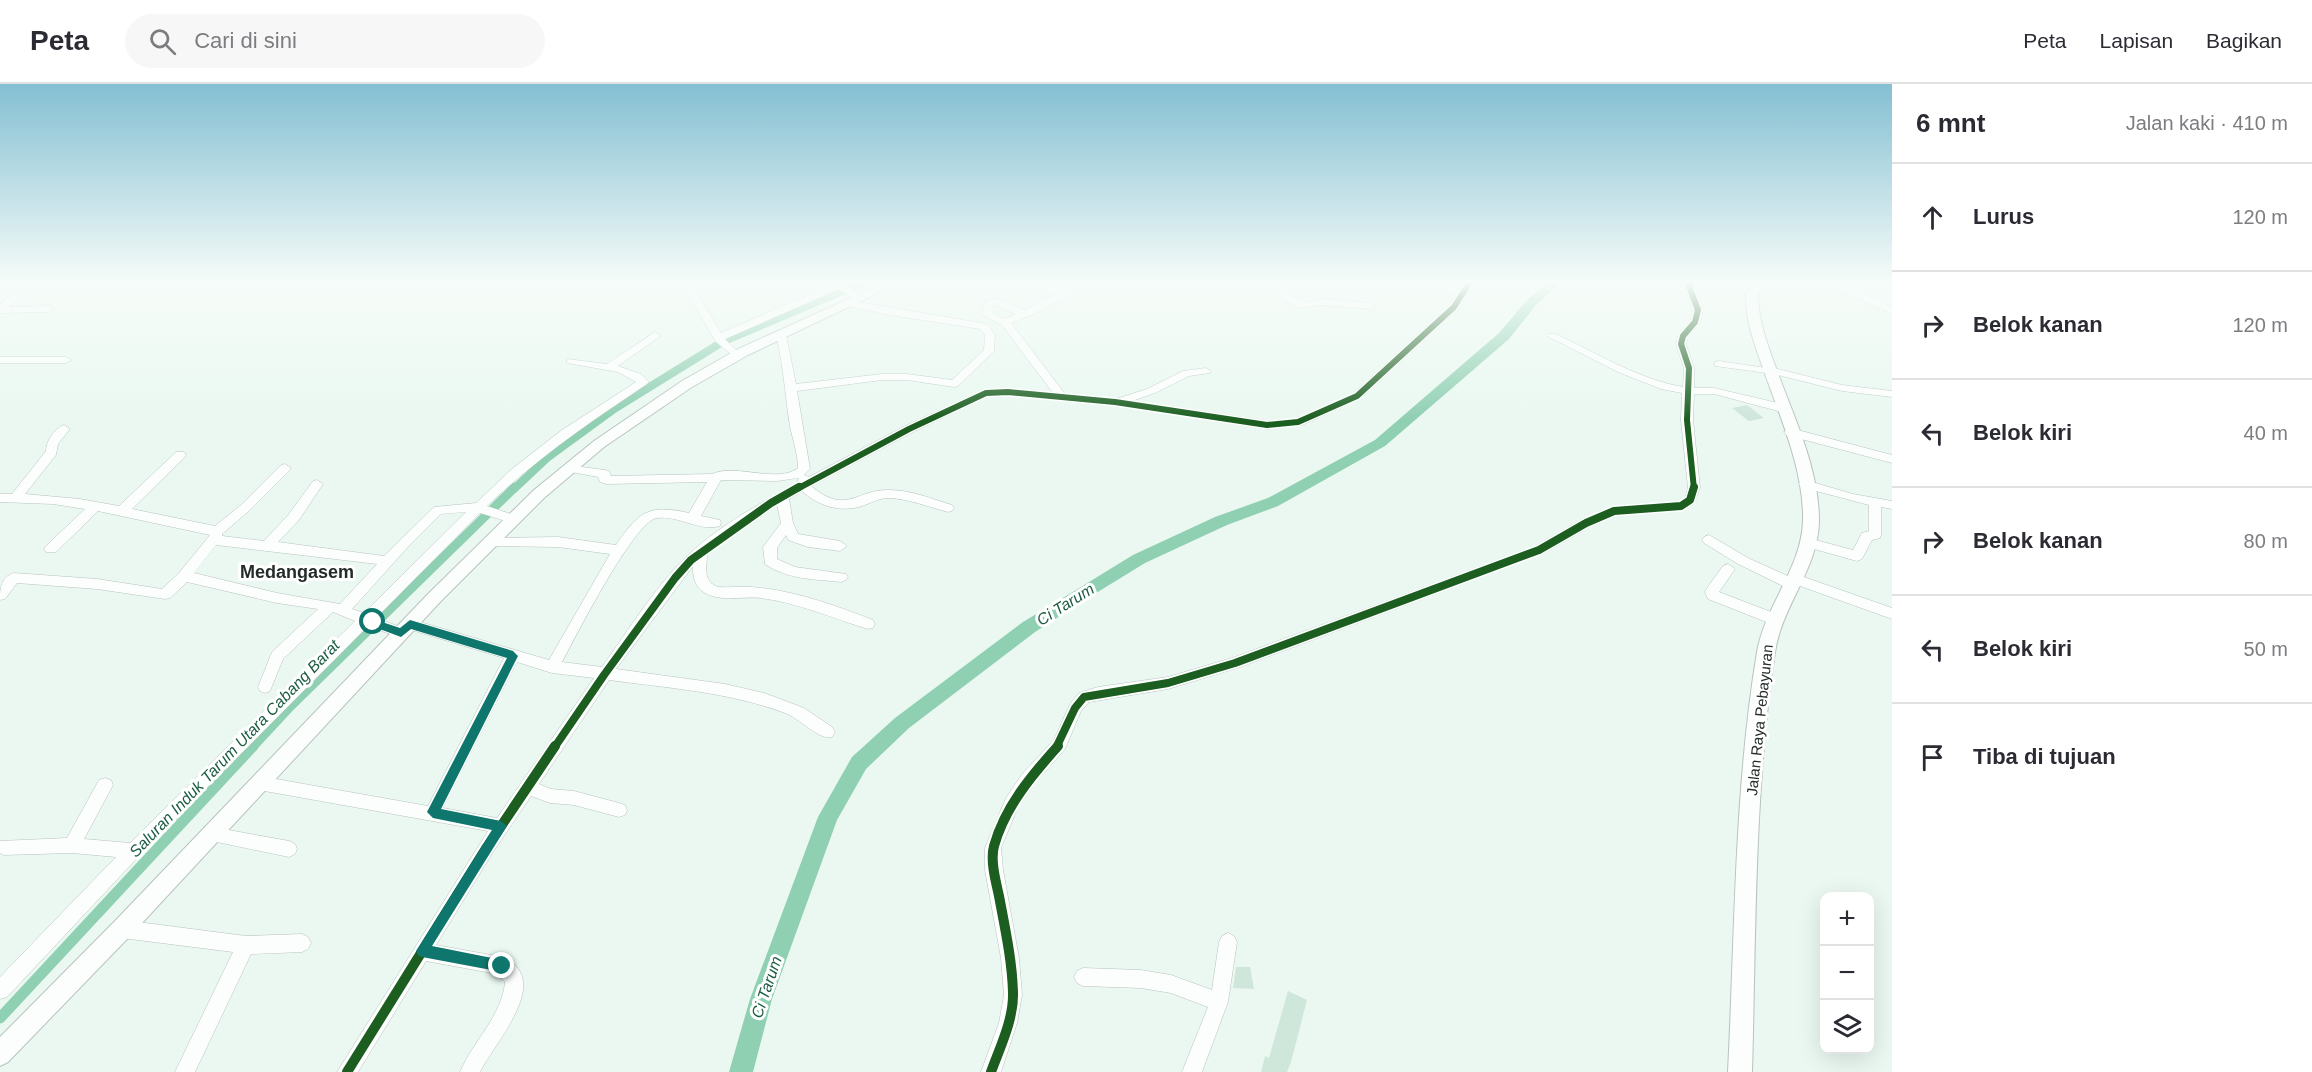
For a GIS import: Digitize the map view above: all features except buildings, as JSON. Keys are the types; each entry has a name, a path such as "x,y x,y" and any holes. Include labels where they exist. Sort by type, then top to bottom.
{"main road":[{"path":"0,1054 212,834 401,629 490,541 505,517 663,399 734,353 795,328"},
{"name":"Jalan Raya Pebayuran","path":"1740,1072 1753,772 1766,648 1774,619 1795,582 1808,543 1811,519 1805,484 1757,328"}],"street":[{"path":"713,328 720,339 734,353"},
{"path":"720,339 743,328"},
{"path":"792,388 892,377 956,383 989,351 990,335 986,328"},
{"path":"1009,328 1061,396"},
{"path":"347,1072 501,826 604,675 675,578 700,552 803,485 977,396 1008,392 1061,396 1267,425 1298,422 1357,396 1431,328"},
{"path":"991,1072 1008,1023 1013,987 1003,912 994,870 993,848 1012,802 1029,778 1060,744 1075,708 1082,699 1098,693 1168,683 1236,663 1539,550 1586,523 1614,511 1681,506 1690,500 1694,488 1687,420 1690,384 1688,363 1681,344 1683,336 1689,328"},
{"path":"781,335 804,466 803,485"},
{"path":"609,367 655,336"},
{"path":"1552,336 1650,381 1690,384 1782,408"},
{"path":"0,360 66,360"},
{"path":"0,990 133,851 544,450 643,382 632,374 609,367 571,361"},
{"path":"1719,364 1770,371 1849,389 1892,394"},
{"path":"1115,402 1150,391 1187,373 1206,371"},
{"path":"16,497 52,452 52,444 64,429"},
{"path":"1790,432 1891,459"},
{"path":"121,512 180,455"},
{"path":"570,468 606,474 603,479 606,480 716,478 731,475 795,476 801,473 804,466"},
{"path":"0,595 7,577 97,584 165,594 184,576 214,536 285,468"},
{"path":"692,520 716,478"},
{"path":"267,546 294,517 316,484"},
{"path":"1805,484 1853,498 1892,505"},
{"path":"803,485 823,500 837,504 853,504 876,495 889,494 948,508"},
{"path":"782,497 789,532 797,540 840,546"},
{"path":"0,498 62,501 121,512 214,536 267,546 387,561"},
{"path":"1808,543 1857,556 1867,536 1875,535 1875,502"},
{"path":"51,549 94,507"},
{"path":"265,687 277,656 284,648 337,608 438,510 451,507 482,509 505,517"},
{"path":"552,667 619,550 648,515 660,514 715,523"},
{"path":"787,523 771,547 770,561 775,566 792,571 842,577"},
{"path":"1708,540 1743,561 1795,582 1892,614"},
{"path":"490,541 558,543 619,550"},
{"path":"700,552 700,577 709,589 717,592 754,593 798,599 868,624"},
{"path":"1728,569 1712,592 1713,595 1774,619"},
{"path":"184,576 277,598 337,608 370,621 552,667 724,690 764,699 799,712 827,732"},
{"path":"433,812 513,656"},
{"path":"259,783 370,804 433,812 501,826"},
{"path":"72,845 105,785"},
{"path":"528,787 550,796 573,798 619,810"},
{"path":"212,834 289,849"},
{"path":"4,847 72,845 133,851"},
{"path":"122,929 246,945 302,943"},
{"path":"1192,1072 1219,1002 1228,942"},
{"path":"186,1072 246,945"},
{"path":"422,951 502,966 514,978 513,997 505,1016 499,1028 480,1051 470,1072"},
{"path":"1083,976 1140,979 1184,988 1219,1002"}],"waterway":[{"name":"Saluran Induk Tarum Utara Cabang Barat","path":"514,489 547,458 614,409 724,341 755,328"},
{"name":"Ci Tarum","path":"741,1072 761,999 828,817 859,763 902,723 1029,627 1082,594 1139,559 1221,521 1273,502 1380,443 1511,328"},
{"name":"Saluran Induk Tarum Utara Cabang Barat","path":"252,748 291,706 515,487"},
{"name":"Saluran Induk Tarum Utara Cabang Barat","path":"0,1018 253,746"}],"cycle path":[{"path":"347,1072 487,847 604,675 675,578 691,560 716,540 771,503 809,482 909,429 986,393 1008,392 1115,402 1267,425 1298,422 1357,396 1431,328"},
{"path":"991,1072 1008,1023 1013,995 1010,958 994,870 993,848 1012,803 1029,778 1060,744 1075,708 1084,697 1168,683 1235,663 1539,550 1586,523 1614,511 1681,506 1690,500 1694,488 1687,420 1689,368 1681,344 1683,336 1690,328"}],"district":[{"name":"Medangasem","path":"297,572"}],"route":[{"path":"373,622 401,633 410,624 513,656 433,812 501,826 422,951 502,966"}]}
